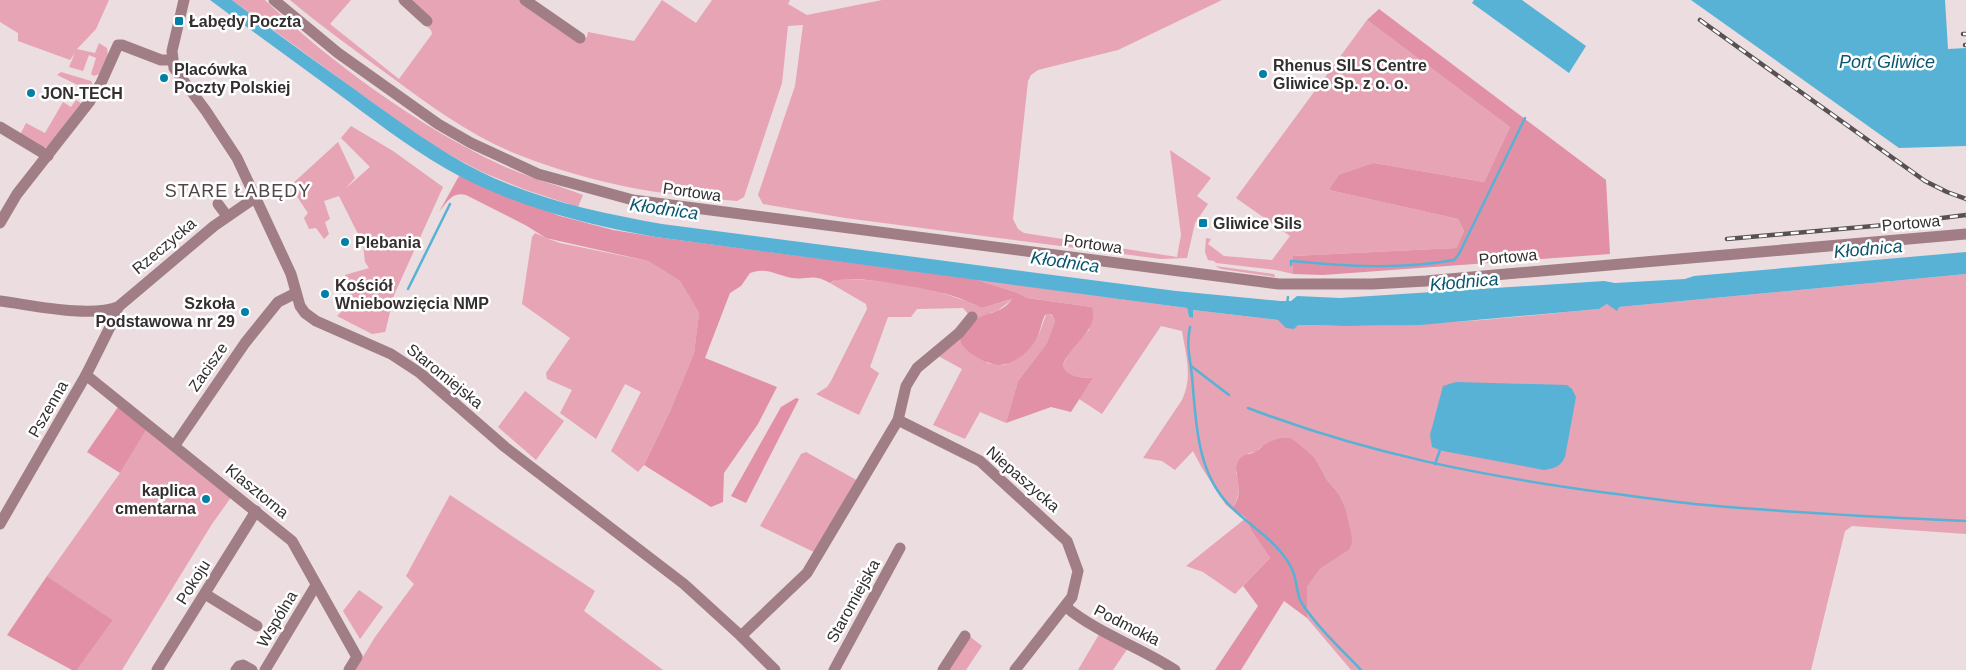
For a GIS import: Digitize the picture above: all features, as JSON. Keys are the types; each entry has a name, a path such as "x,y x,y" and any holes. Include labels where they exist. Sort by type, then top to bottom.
{"street":[{"path":"0,223 17,194 95,93 118,45 161,60 172,60 172,51 184,0"},
{"name":"Portowa","path":"274,0 302,25 352,64 438,124 471,143 538,174 633,200 1279,284 1363,284 1426,281 1966,234"},
{"path":"404,0 427,21"},
{"path":"525,0 580,38"},
{"name":"Staromiejska","path":"172,60 174,68 206,111 237,158 291,274 301,309 310,318 379,348 420,373 516,456 684,584 741,636 774,670"},
{"path":"0,127 48,156"},
{"name":"Rzeczycka","path":"118,307 184,250 227,216 256,197"},
{"path":"218,204 227,216"},
{"name":"Zacisze","path":"174,445 244,343 278,302 296,293"},
{"path":"0,302 78,311 103,311 118,307"},
{"name":"Pszenna","path":"0,524 86,375 118,307"},
{"path":"741,636 807,573 898,420 906,386 918,368 959,333 972,318"},
{"name":"Klasztorna","path":"86,375 292,541 357,657 349,670"},
{"name":"Niepaszycka","path":"898,420 980,461 1067,541 1078,571 1072,597 1016,670"},
{"name":"Pokoju","path":"158,670 256,511"},
{"name":"Staromiejska","path":"834,670 900,548"},
{"name":"Wspólna","path":"266,670 316,585"},
{"path":"205,594 257,626"},
{"name":"Podmokła","path":"1066,607 1090,625 1155,657 1175,670"},
{"path":"943,670 965,636"},
{"path":"236,670 239,666 243,665 252,670"}],"shaded area":[{"path":"0,0 109,0 96,29 77,49 95,53 99,43 107,48 108,55 99,74 94,76 91,74 96,58 89,55 83,71 69,67 75,53 70,60 18,41 18,33 0,22"},
{"path":"232,0 265,0 347,70 407,112 438,132 501,165 583,195 578,207 526,190 482,172 446,153 413,132"},
{"path":"290,0 351,0 330,24 399,79 432,34 431,30 398,0 522,0 581,42 587,37 588,32 634,41 662,0 696,23 712,0 790,0 788,4 807,15 882,0 1222,0 1118,50 1038,70 1031,75 1028,81 1013,219 1018,229 1024,233 1177,257 1181,235 1170,150 1211,178 1197,196 1208,204 1195,223 1187,258 1161,259 845,218 763,204 758,195 795,86 803,25 788,26 782,83 744,197 737,201 626,187 573,174 546,165 502,148 485,139 452,120 421,98"},
{"path":"1379,9 1606,180 1610,254 1323,275 1293,274 1293,256 1456,248 1464,231 1458,219 1329,190 1339,175 1374,163 1484,182 1510,127 1367,20"},
{"path":"1367,20 1510,127 1484,182 1374,163 1329,190 1458,219 1464,231 1456,248 1293,256 1293,274 1276,270 1216,263 1208,260 1205,252 1206,238 1211,239 1208,244 1224,256 1272,260 1290,236 1236,198"},
{"path":"61,72 91,81 94,87 90,91 57,75"},
{"path":"76,100 84,105 47,147 43,148 20,135 26,123 45,133 63,102 71,107"},
{"path":"351,126 393,151 443,187 394,295 385,332 372,334 337,316 348,305 350,292 355,291 355,286 349,286 345,275 369,268 365,262 363,244 339,196 324,201 330,219 325,222 329,234 324,239 316,228 309,229 304,218 308,213 290,186 338,142 355,178 345,189 370,167 341,138"},
{"path":"459,176 560,216 613,230 974,279 1018,293 1027,298 1092,307 1093,316 1088,331 1071,351 1063,365 1071,375 1093,378 1071,412 1051,407 1006,423 1018,381 1047,343 1055,321 1052,315 1045,315 1038,336 1026,352 1010,362 999,365 974,355 963,346 960,340 966,327 972,322 1001,309 1012,299 982,308 953,296 889,283 852,279 838,280 830,283 819,278 792,278 767,271 750,273 741,286 730,293 705,358 777,387 758,424 724,473 723,502 711,507 644,465 671,409 694,353 699,313 680,281 648,261 546,238 527,226 466,195 453,196 439,212"},
{"path":"535,233 560,243 648,261 680,281 699,313 694,353 671,409 644,465 638,472 611,451 641,392 625,384 596,439 560,413 572,390 547,379 546,373 570,338 522,304 532,237"},
{"path":"1215,266 1274,274 1275,277 1221,269"},
{"path":"1966,274 1966,534 1852,526 1845,531 1811,670 1351,670 1307,618 1307,587 1320,569 1349,550 1345,507 1339,494 1327,480 1315,458 1290,438 1261,447 1256,452 1249,453 1236,472 1238,481 1237,499 1232,508 1246,518 1226,505 1193,451 1175,470 1162,461 1143,458 1182,400 1185,391 1188,366 1182,331 1161,326 1102,414 1079,399 1093,378 1071,375 1063,365 1069,352 1089,330 1092,307 1027,298 1018,293 974,279 1187,308 1189,317 1193,318 1193,310 1278,320 1283,324 1362,326 1481,320 1599,309 1607,304 1619,307"},
{"path":"838,279 856,279 912,286 948,295 982,308 1013,299 997,311 990,313 987,363 998,365 1005,365 1033,344 1046,315 1052,316 1055,321 1047,343 1018,381 1006,423 980,412 965,439 933,425 962,369 931,352 957,330 969,315 963,308 917,309 911,317 888,317 870,367 879,373 859,415 816,394 827,387 831,381 867,309 866,304 830,283"},
{"path":"525,391 564,421 536,460 498,427"},
{"path":"796,398 799,399 746,503 731,496 781,407"},
{"path":"118,407 147,429 120,473 87,452"},
{"path":"147,429 232,496 212,524 122,670 77,670 113,620 47,576 120,473"},
{"path":"1290,438 1295,441 1315,458 1327,480 1339,494 1345,507 1352,542 1349,550 1320,569 1307,587 1307,618 1284,601 1241,670 1215,670 1258,606 1243,586 1270,558 1251,530 1246,518 1232,508 1237,501 1238,494 1236,467 1238,461 1243,456 1256,451 1271,441"},
{"path":"806,452 860,482 818,554 760,526 801,454"},
{"path":"450,495 595,591 584,611 663,670 355,670 375,637 414,584 406,576"},
{"path":"1246,518 1251,530 1270,558 1235,594 1203,572 1186,566"},
{"path":"47,576 113,620 77,670 72,670 7,635"},
{"path":"359,590 383,607 360,639 343,611"},
{"path":"1101,631 1130,645 1113,670 1078,670"},
{"path":"968,635 982,646 966,670 946,670"}],"water":[{"path":"210,0 232,0 402,124 481,172 547,198 662,224 1176,291 1280,301 1291,301 1297,296 1340,298 1604,281 1615,283 1685,279 1694,276 1966,252 1966,274 1619,307 1617,311 1607,304 1599,309 1420,325 1298,325 1294,329 1286,328 1278,320 1193,310 1193,318 1189,317 1187,308 656,237 605,227 556,214 508,198 461,177 403,141"},
{"path":"1474,0 1522,0 1586,46 1569,73 1472,3"},
{"name":"Port Gliwice","path":"1691,0 1945,0 1948,49 1966,48 1966,146 1899,148"},
{"path":"1456,382 1567,385 1572,389 1576,397 1565,457 1561,463 1554,468 1544,470 1443,451 1432,447 1430,435 1443,386"}],"waterway":[{"path":"1291,265 1291,261 1352,266 1393,266 1454,260 1459,254 1525,118"},
{"path":"408,289 450,204"},
{"path":"1287,304 1288,297"},
{"path":"1190,327 1188,346 1197,428 1204,462 1211,479 1219,493 1231,507 1280,551 1294,573 1298,594 1307,611 1361,670"},
{"path":"1191,366 1229,395"},
{"path":"1248,408 1381,451 1515,479 1608,493 1738,508 1966,521"},
{"path":"1435,464 1440,450"}],"railway":[{"path":"1700,20 1925,181 1966,199"},
{"path":"1727,239 1885,225 1966,215"}],"place":[{"name":"Łabędy Poczta","path":"179,21"},
{"name":"Rhenus SILS Centre Gliwice Sp. z o. o.","path":"1263,74"},
{"name":"Placówka Poczty Polskiej","path":"164,78"},
{"name":"JON-TECH","path":"31,93"},
{"name":"Gliwice Sils","path":"1203,223"},
{"name":"Plebania","path":"345,242"},
{"name":"Kościół Wniebowzięcia NMP","path":"325,294"},
{"name":"Szkoła Podstawowa nr 29","path":"245,312"},
{"name":"kaplica cmentarna","path":"206,499"}],"district":[{"name":"STARE ŁABĘDY","path":"238,191"}],"water label":[{"name":"Kłodnica","path":"664,209"},
{"name":"Kłodnica","path":"1868,249"},
{"name":"Kłodnica","path":"1065,262"},
{"name":"Kłodnica","path":"1464,282"}]}
